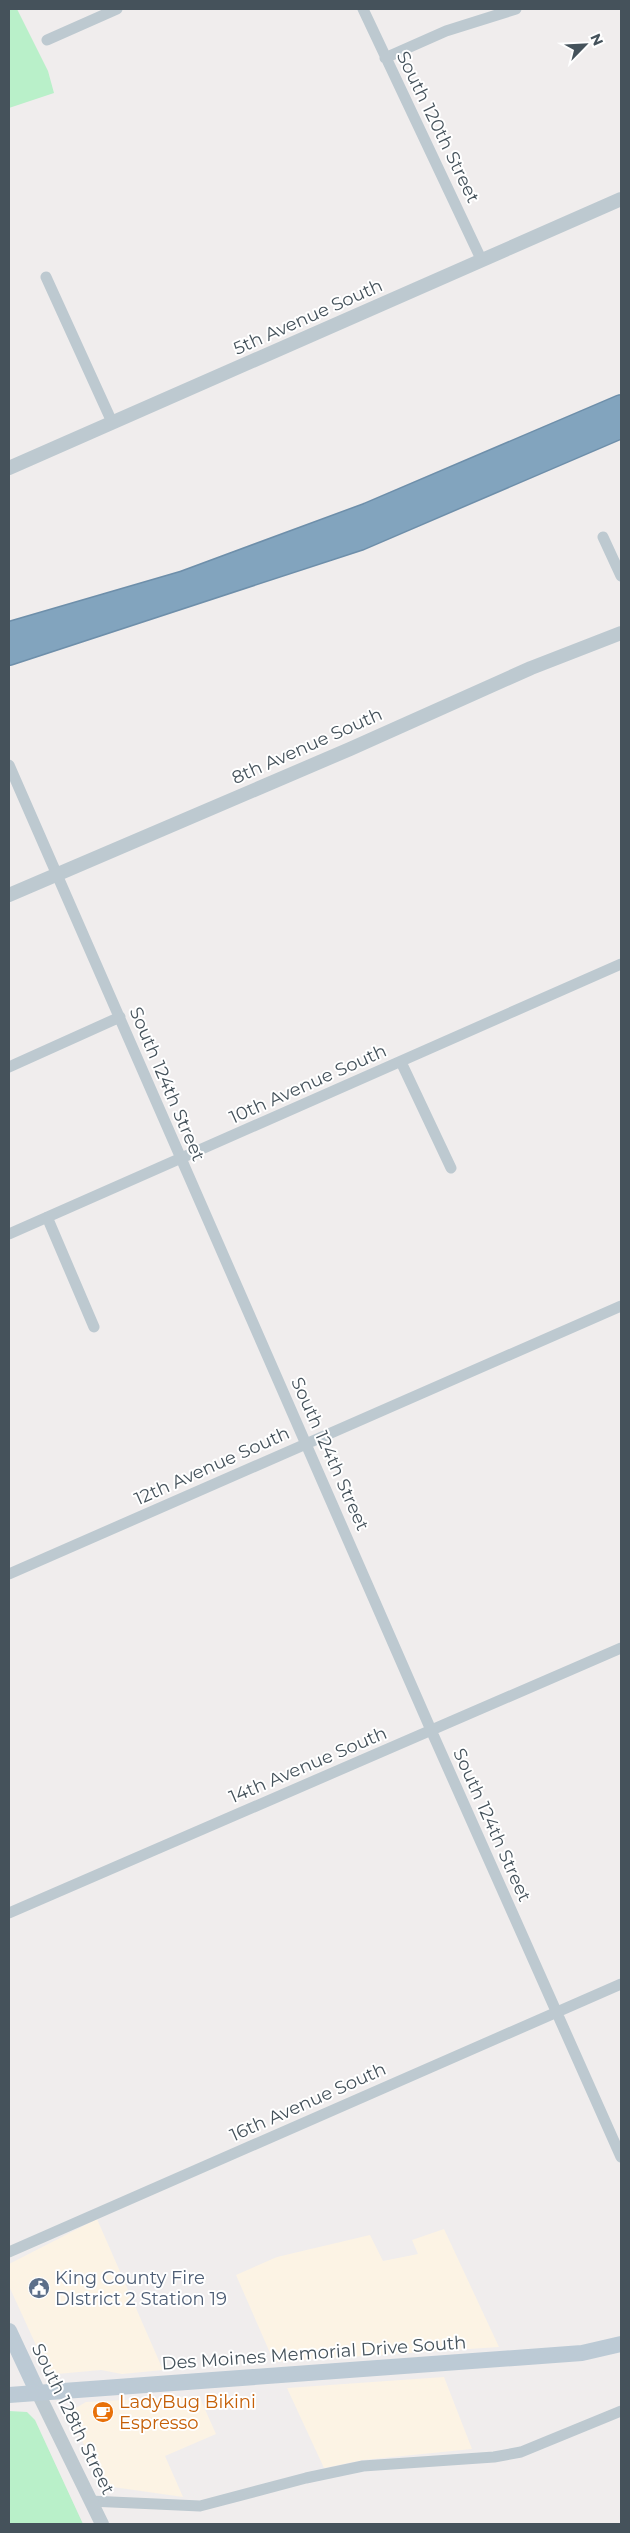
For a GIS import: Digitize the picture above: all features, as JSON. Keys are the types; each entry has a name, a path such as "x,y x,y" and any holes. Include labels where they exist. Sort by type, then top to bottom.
{"highway":[{"path":"9,633 184,582 368,514 621,406"},
{"path":"9,654 360,539 621,427"}],"main road":[{"name":"South 128th Street","path":"9,2331 38,2394"},
{"name":"Des Moines Memorial Drive South","path":"9,2395 582,2353 621,2344"}],"street":[{"path":"47,40 116,9"},
{"name":"South 120th Street","path":"363,9 482,261"},
{"path":"385,58 446,31 516,9"},
{"name":"5th Avenue South","path":"9,468 621,200"},
{"path":"46,276 112,422"},
{"path":"603,537 621,576"},
{"name":"8th Avenue South","path":"9,896 350,749 531,668 621,633"},
{"name":"South 124th Street","path":"9,765 555,2012 621,2156"},
{"name":"10th Avenue South","path":"9,1234 621,964"},
{"path":"9,1067 120,1018"},
{"path":"401,1062 451,1168"},
{"path":"47,1217 94,1327"},
{"name":"12th Avenue South","path":"9,1574 621,1306"},
{"name":"14th Avenue South","path":"9,1913 621,1648"},
{"name":"16th Avenue South","path":"9,2252 621,1984"},
{"name":"South 128th Street","path":"38,2394 102,2524"},
{"path":"90,2501 200,2506 306,2478 363,2466 494,2457 521,2452 621,2411"}],"shaded area":[{"path":"97,2219 163,2370 122,2374 101,2370 57,2374 52,2372 46,2367 9,2286 9,2264"},
{"path":"444,2229 499,2347 274,2362 236,2275 277,2257 370,2235 383,2261 418,2254 412,2240"},
{"path":"444,2377 472,2449 363,2460 324,2468 287,2388"},
{"path":"199,2396 216,2434 165,2456 183,2497 106,2486 102,2482 72,2420 74,2409 86,2402"}],"green space":[{"path":"9,9 17,9 48,71 54,93 9,108"},
{"path":"9,2411 27,2412 35,2420 83,2524 9,2524"}],"place":[{"name":"King County Fire DIstrict 2 Station 19","path":"39,2288"},
{"name":"LadyBug Bikini Espresso","path":"103,2412"}]}
